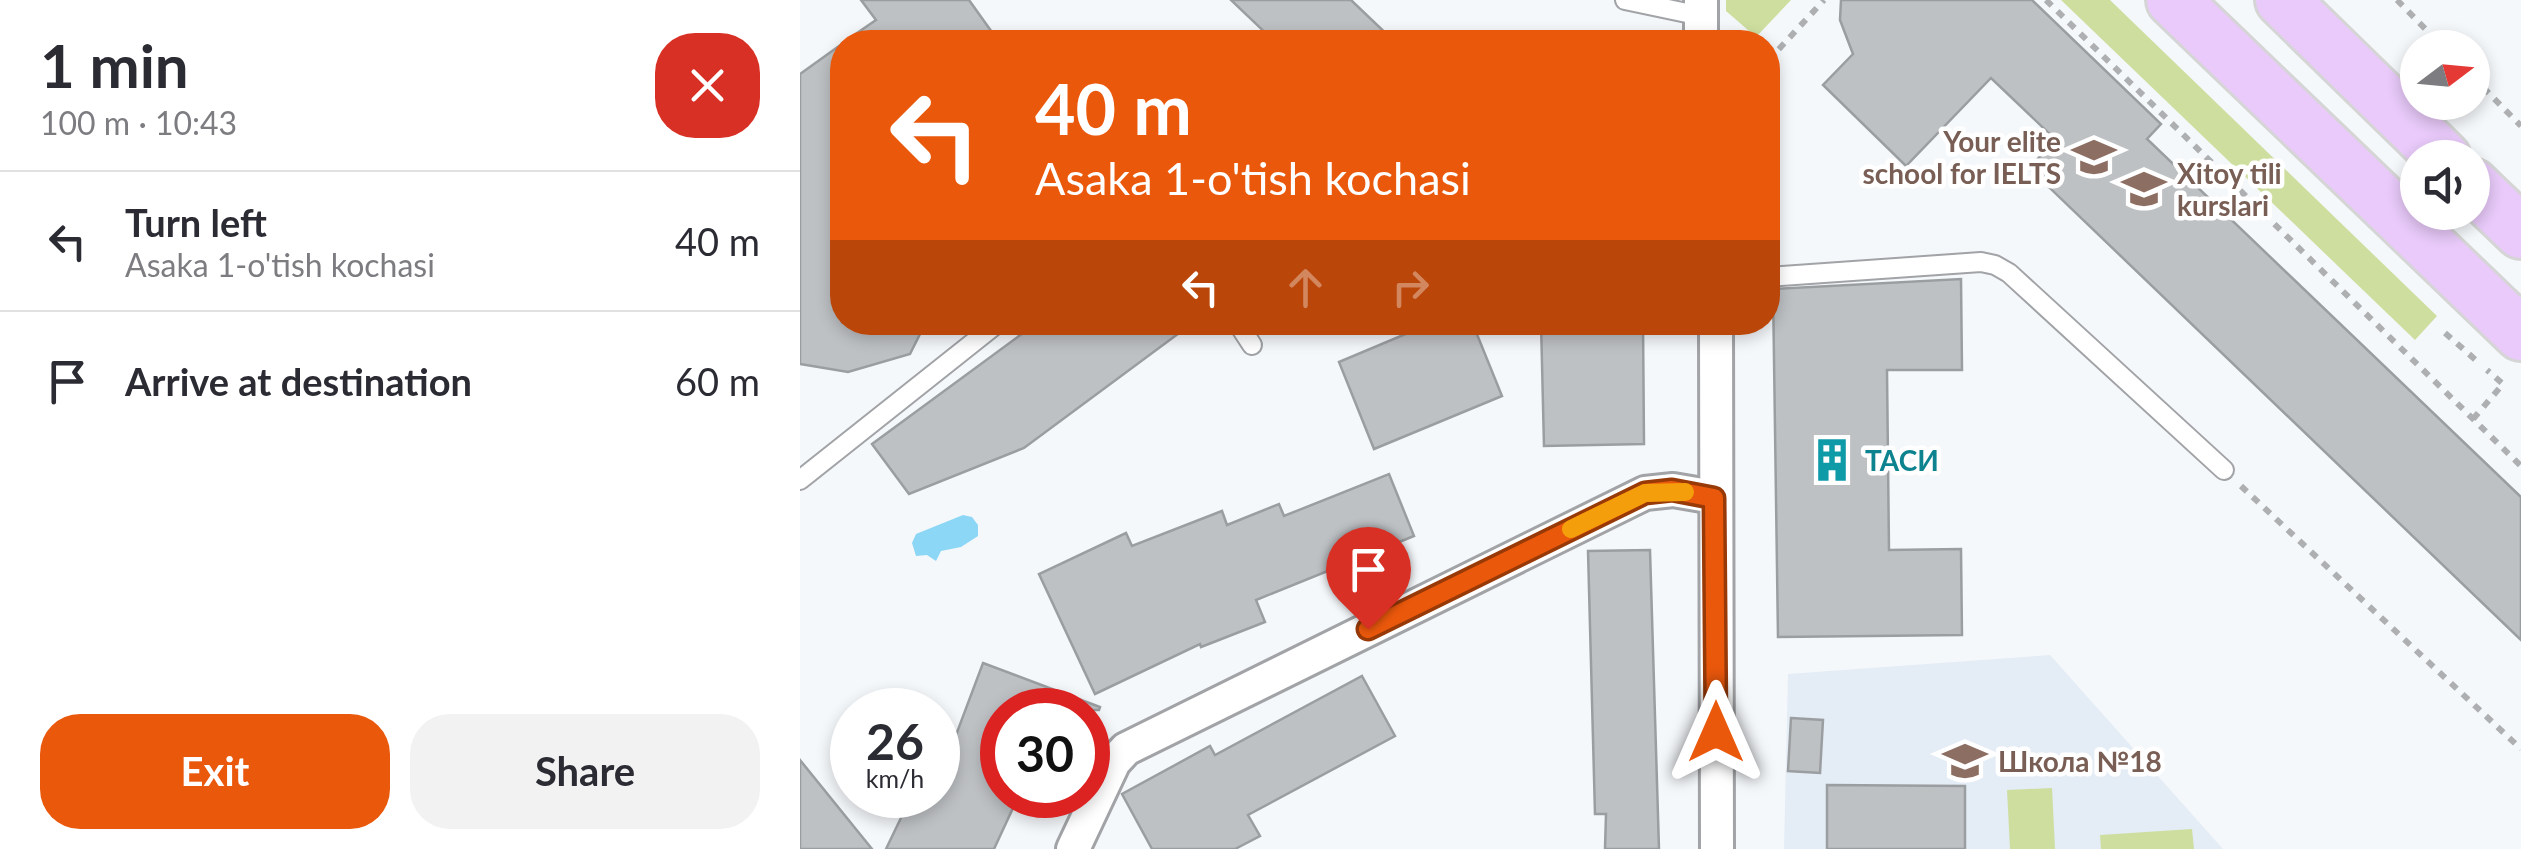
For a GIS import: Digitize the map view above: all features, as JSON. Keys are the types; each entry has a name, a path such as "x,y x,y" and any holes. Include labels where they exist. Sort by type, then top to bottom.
{"main road":[{"path":"2174,0 2521,334"},
{"path":"2282,0 2426,140"},
{"path":"2490,202 2521,232"}],"street":[{"path":"1716,335 1717,849"},
{"path":"1073,849 1114,762 1126,749 1645,493 1672,490 1714,498"}],"lane":[{"path":"1625,0 1701,19"},
{"path":"1780,276 1980,262 1995,265 2009,273 2224,470"},
{"path":"800,480 983,335"},
{"path":"1245,335 1252,345"}],"path":[{"path":"1780,47 1824,0"},
{"path":"2046,0 2521,466"},
{"path":"2398,0 2427,30"},
{"path":"2490,94 2521,126"},
{"path":"2445,332 2503,384 2473,418"},
{"path":"2224,470 2521,749"}],"shaded area":[{"name":"Школа №18","path":"2050,655 2223,849 1784,849 1788,674"}],"green space":[{"path":"1726,0 1791,0 1763,30 1748,30 1726,11"},
{"path":"2061,0 2110,0 2437,316 2415,340"},
{"path":"2052,788 2055,849 2010,849 2007,790"},
{"path":"2192,829 2194,849 2101,849 2100,835"}],"water":[{"path":"963,515 972,517 978,525 978,536 961,547 941,551 936,561 927,555 916,556 912,543 916,534"}],"building":[{"path":"861,0 969,0 990,30 861,30 876,20"},
{"path":"1231,0 1351,0 1382,30 1262,30"},
{"path":"1841,0 2032,0 2161,124 2147,139 2521,497 2521,640 2029,168 2056,140 1991,78 1906,166 1823,85 1853,54 1840,20"},
{"path":"830,53 830,335 920,335 910,354 848,372 800,364 800,74"},
{"name":"ТАСИ","path":"1961,279 1962,370 1887,370 1889,550 1961,549 1962,635 1778,637 1774,335 1780,335 1780,289"},
{"path":"1020,335 1176,335 1024,448 909,494 872,444"},
{"path":"1403,335 1477,335 1502,396 1374,449 1339,362"},
{"path":"1541,335 1643,335 1644,444 1544,446"},
{"path":"1389,474 1414,536 1256,600 1265,622 1201,647 1200,644 1108,688 1092,688 1039,574 1126,533 1132,546 1222,511 1227,525 1279,504 1284,516"},
{"path":"1650,550 1659,849 1605,849 1606,814 1595,814 1588,551"},
{"path":"983,663 1049,688 980,688 980,818 1008,818 994,849 886,849 901,818 960,818 960,724"},
{"path":"1362,676 1395,736 1248,815 1260,836 1235,849 1152,849 1122,794 1210,746 1215,755"},
{"path":"1791,718 1823,720 1820,773 1788,771"},
{"path":"800,760 830,797 830,818 847,818 872,849 800,849"},
{"path":"1827,785 1965,786 1965,849 1827,849"}],"slow traffic":[{"path":"1571,529 1645,493 1685,492"}],"place":[{"name":"Your elite school for IELTS","path":"2094,157"},
{"name":"Xitoy tili kurslari","path":"2144,189"},
{"name":"ТАСИ","path":"1832,460"},
{"name":"Школа №18","path":"1965,761"}],"route":[{"path":"1368,629 1645,493 1672,490 1714,498 1716,732"}]}
